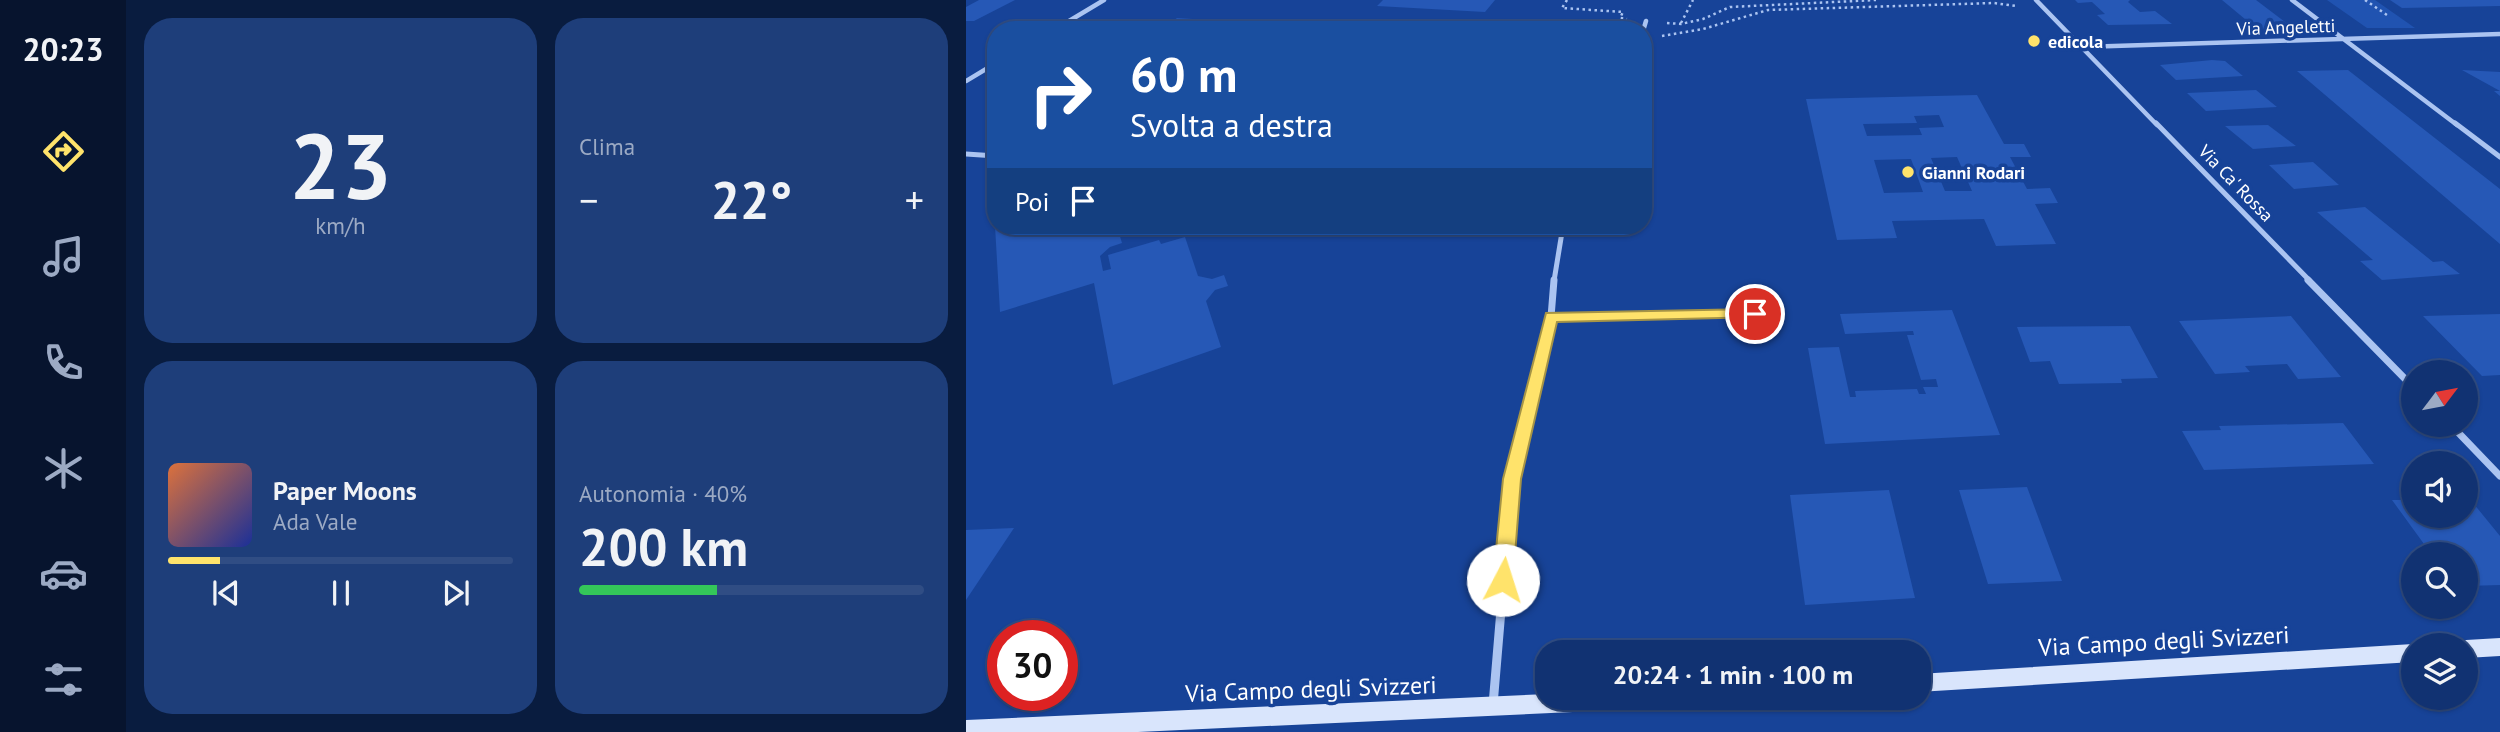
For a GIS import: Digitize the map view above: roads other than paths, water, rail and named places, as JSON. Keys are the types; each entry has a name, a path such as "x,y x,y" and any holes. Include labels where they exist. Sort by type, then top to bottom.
{"main road":[{"path":"2478,648 2500,647"},
{"name":"Via Campo degli Svizzeri","path":"1931,682 2401,654"},
{"name":"Via Campo degli Svizzeri","path":"966,730 1535,705"}],"street":[{"path":"1069,21 1104,0"},
{"path":"2292,0 2500,157"},
{"name":"Via Ca' Rossa","path":"2039,3 2401,375"},
{"name":"Via Angeletti","path":"2082,47 2500,34"},
{"path":"966,81 987,68"},
{"path":"966,153 987,155"},
{"path":"1493,708 1512,479 1551,317 1555,266 1561,235"},
{"path":"1551,317 1755,314"},
{"path":"2463,438 2500,476"}],"place":[{"name":"edicola","path":"2034,41"},
{"name":"Gianni Rodari","path":"1908,172"}]}
